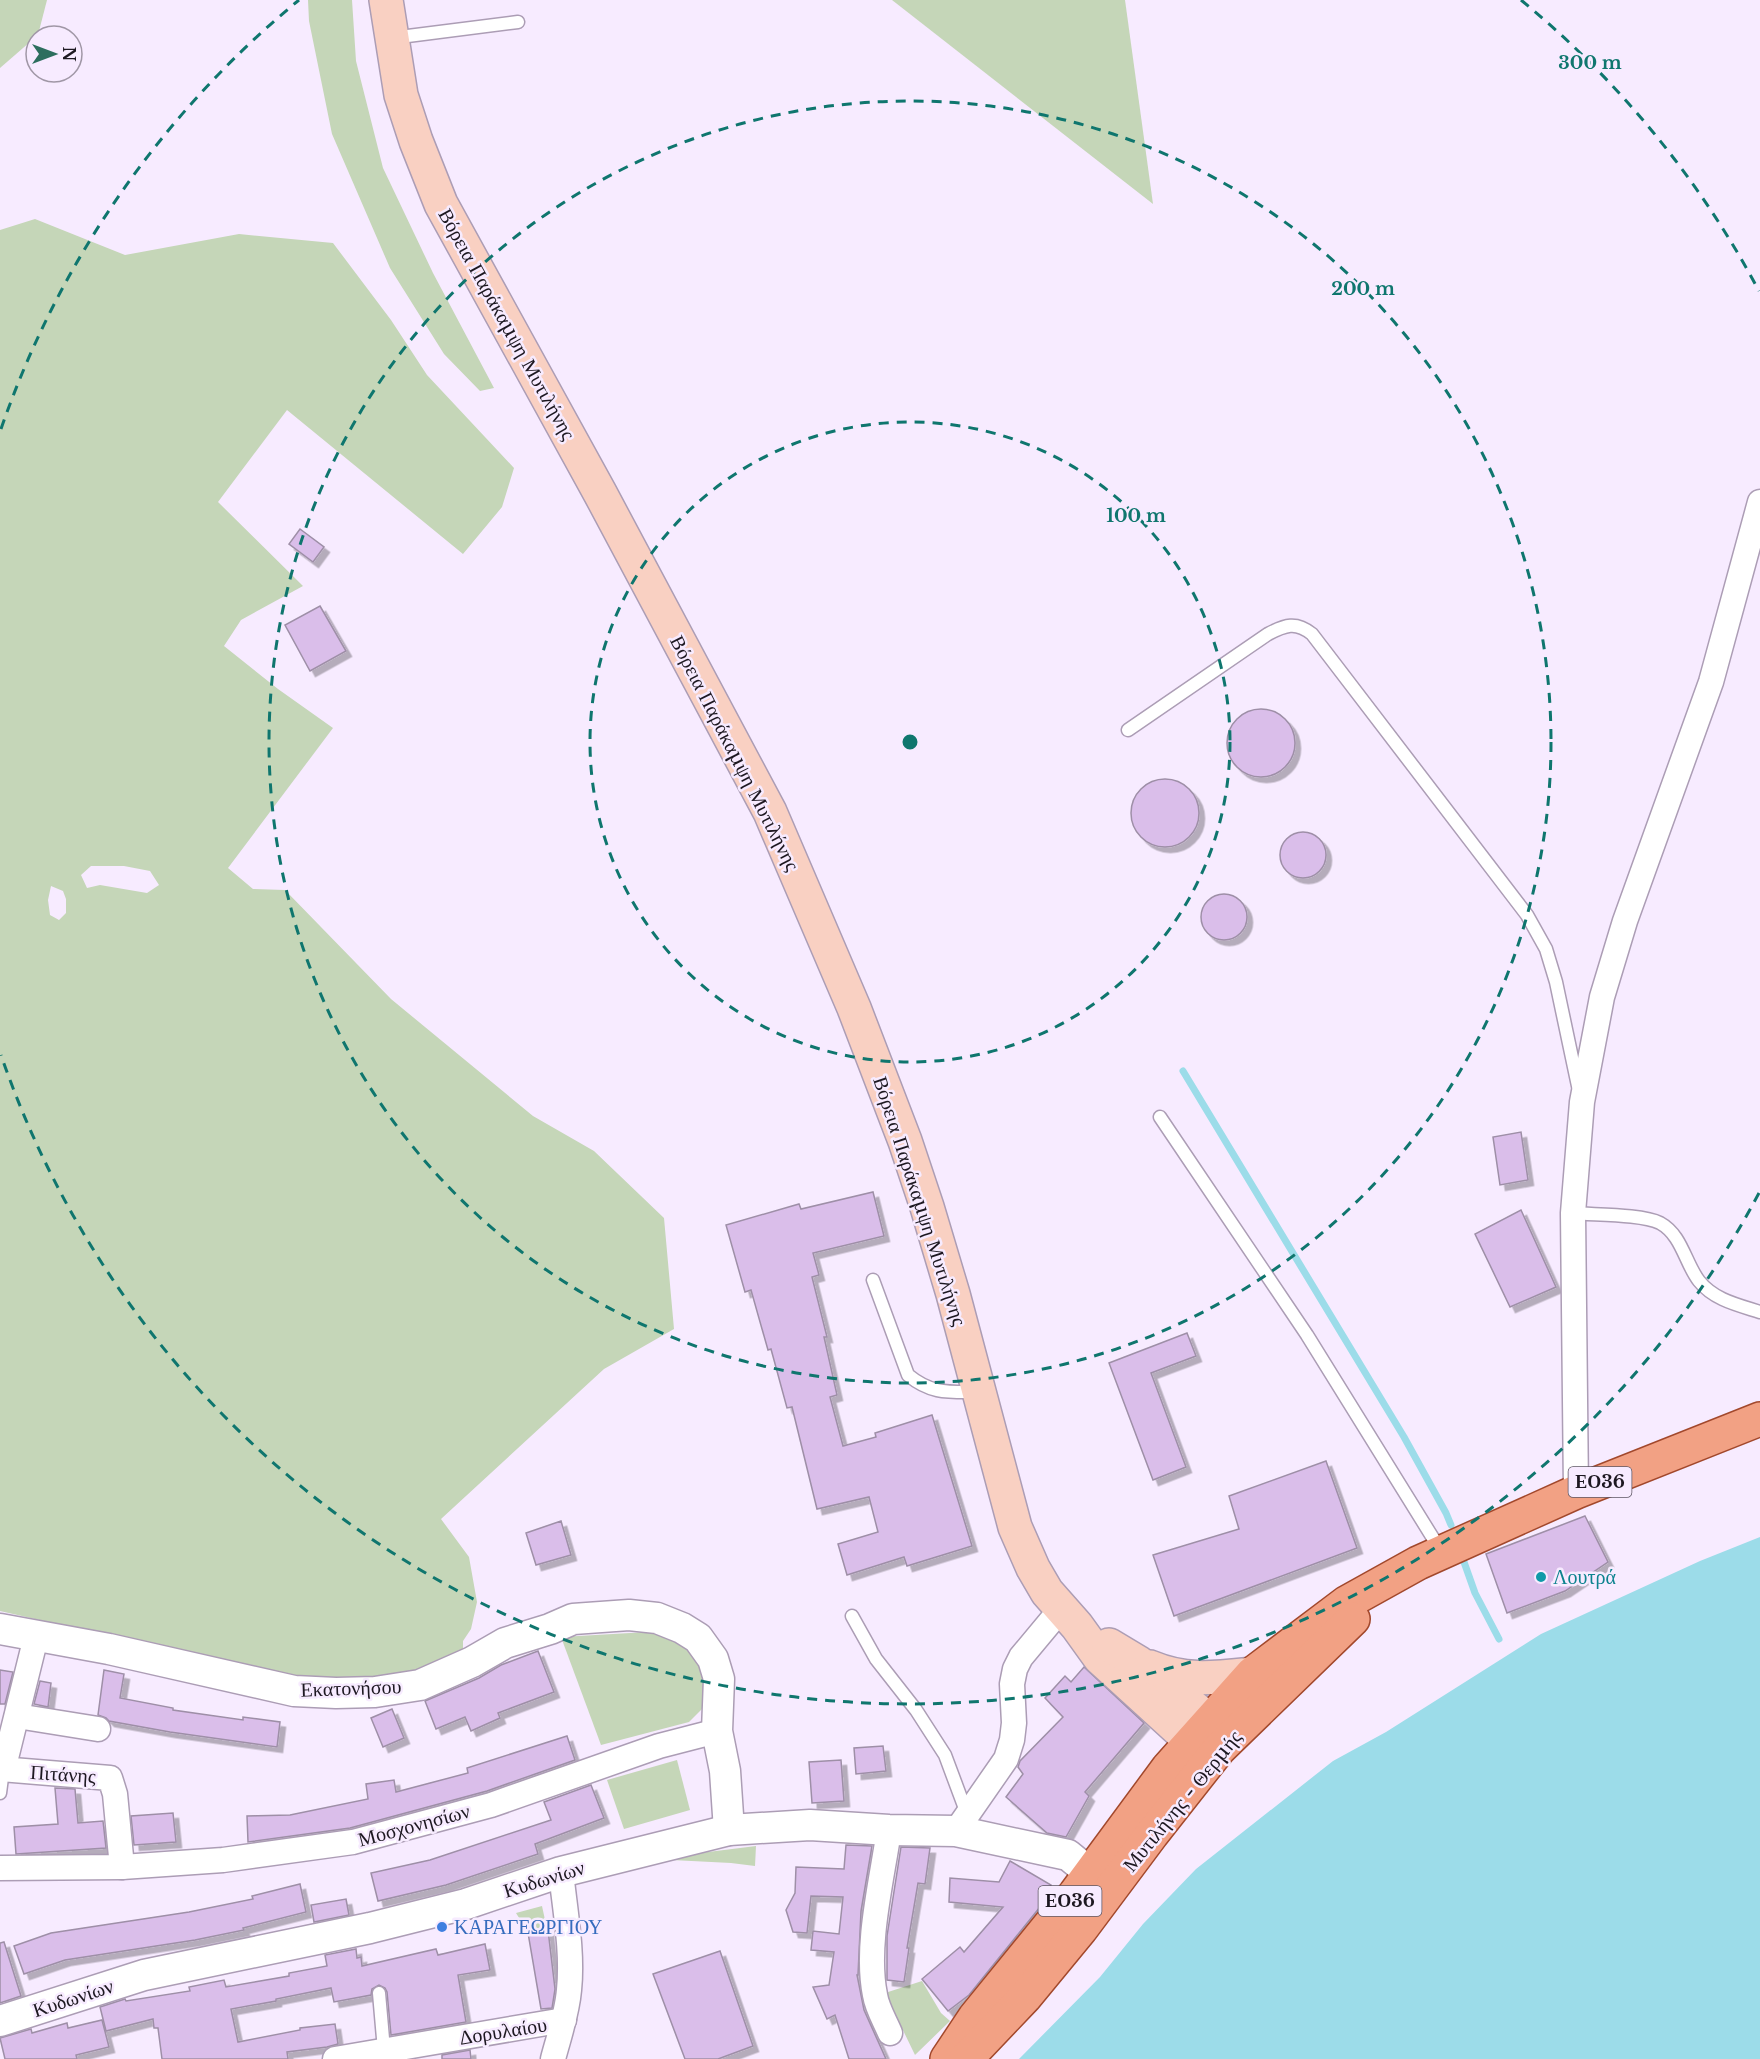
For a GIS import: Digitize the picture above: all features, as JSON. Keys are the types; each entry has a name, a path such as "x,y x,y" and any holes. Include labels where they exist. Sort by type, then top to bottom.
{"main road":[{"name":"Βόρεια Παράκαμψη Μυτιλήνης","path":"386,0 401,95 441,204 600,493 770,812 854,1008 905,1141 953,1294 1016,1527 1033,1569 1100,1658 1206,1737"},
{"name":"Μυτιλήνης - Θερμής","path":"966,2059 1025,1997 1081,1929 1152,1834 1206,1737 1252,1674 1346,1603 1430,1558 1576,1492 1760,1419"},
{"name":"Μυτιλήνης - Θερμής","path":"1206,1737 1430,1558"},
{"name":"Βόρεια Παράκαμψη Μυτιλήνης","path":"1069,1618 1139,1663 1206,1737"},
{"path":"1139,1663 1169,1675 1188,1678 1252,1674"},
{"name":"ΕΟ36","path":"947,2059 975,2017 1090,1873 1206,1737"}],"street":[{"path":"1576,1492 1573,1213 1582,1102 1602,997 1625,921 1711,682 1760,502"},
{"name":"Εκατονήσου","path":"0,1629 36,1638 109,1649 294,1691 346,1693 375,1692 420,1685 472,1662 505,1643 573,1619 629,1615 657,1618 699,1638 713,1659 719,1679 717,1731"},
{"path":"962,1823 1006,1759 1014,1723 1012,1684 1015,1669 1021,1657 1069,1618"},
{"path":"1,1769 36,1638"},
{"path":"16,1716 98,1730"},
{"path":"717,1731 725,1771 729,1830"},
{"name":"Μοσχονησίων","path":"0,1868 122,1867 223,1860 372,1838 491,1805 659,1746 717,1731"},
{"name":"Πιτάνης","path":"1,1769 110,1778 115,1794 122,1867"},
{"name":"Κυδωνίων","path":"0,2021 144,1975 371,1935 561,1872 729,1830 810,1825 889,1830 962,1823 1068,1855 1090,1873"},
{"path":"889,1830 874,1931 871,1969 875,1997 890,2033"},
{"path":"553,2059 564,2020 569,1989 569,1958 561,1872"},
{"name":"Δορυλαίου","path":"335,2059 385,2055 564,2020"}],"lane":[{"path":"391,38 518,22"},
{"path":"1128,730 1275,630 1294,625 1304,627 1312,634 1527,915 1546,949 1556,982 1582,1102"},
{"path":"1160,1116 1307,1335 1430,1558"},
{"path":"1573,1213 1648,1219 1660,1223 1677,1239 1698,1280 1713,1294 1729,1303 1760,1312"},
{"path":"873,1280 908,1375 930,1389 944,1392 978,1392"},
{"path":"852,1616 876,1659 931,1731 945,1755 962,1823"},
{"path":"0,1793 1,1769"},
{"path":"379,1993 385,2055"}],"green space":[{"path":"0,0 47,0 41,24 24,24 24,47 0,68"},
{"path":"308,0 352,0 356,61 383,168 433,273 494,388 480,391 444,354 390,268 332,134 309,21"},
{"path":"892,0 1125,0 1153,204"},
{"path":"35,219 125,255 239,234 333,243 391,320 427,375 514,468 502,507 463,554 287,410 218,502 303,586 241,620 224,646 278,689 333,728 228,868 253,889 285,890 391,999 533,1116 594,1151 664,1218 674,1329 604,1369 441,1519 469,1557 477,1602 471,1629 463,1641 463,1655 411,1676 302,1680 0,1611 0,230","holes":["91,866 124,866 150,871 159,885 147,893 100,885 87,888 81,875","51,886 63,891 66,899 66,913 59,920 50,915 48,900"]},
{"path":"665,1631 701,1650 714,1697 689,1722 601,1745 561,1637"},
{"path":"677,1760 690,1810 624,1829 607,1780"},
{"path":"756,1846 755,1866 652,1859"},
{"path":"542,1906 547,1929 528,1932 516,1913"},
{"path":"922,1981 941,2013 950,2021 915,2055 885,1993"}],"water":[{"path":"1760,1537 1760,2059 1019,2059 1100,1977 1143,1924 1196,1869 1333,1761 1386,1732 1541,1634 1700,1561"}],"building":[{"path":"300,529 324,547 313,562 289,544"},
{"path":"320,606 346,651 310,671 285,625"},
{"path":"1261,709 1274,712 1285,719 1292,730 1295,743 1292,756 1285,767 1274,774 1261,777 1248,774 1237,767 1230,756 1227,743 1230,730 1237,719 1248,712"},
{"path":"1165,779 1178,782 1189,789 1196,800 1199,813 1196,826 1189,837 1178,844 1165,847 1152,844 1141,837 1134,826 1131,813 1134,800 1141,789 1152,782"},
{"path":"1303,832 1319,839 1326,855 1319,871 1303,878 1287,871 1280,855 1287,839"},
{"path":"1224,894 1240,901 1247,917 1240,933 1224,940 1208,933 1201,917 1208,901"},
{"path":"1521,1132 1528,1180 1500,1185 1493,1137"},
{"path":"873,1192 884,1236 813,1253 819,1275 812,1277 827,1337 824,1337 837,1395 830,1397 843,1446 876,1437 875,1433 932,1415 972,1546 907,1566 904,1557 847,1575 838,1544 878,1532 869,1497 817,1509 792,1407 787,1408 771,1349 768,1350 751,1290 745,1292 726,1225 799,1204 801,1209"},
{"path":"1521,1210 1556,1287 1510,1307 1475,1234"},
{"path":"1187,1333 1196,1356 1151,1373 1186,1467 1153,1480 1109,1363"},
{"path":"1326,1461 1357,1548 1174,1616 1153,1555 1239,1529 1229,1496"},
{"name":"Λουτρά","path":"1585,1516 1608,1562 1565,1591 1507,1613 1486,1554"},
{"path":"561,1521 571,1555 536,1565 526,1533"},
{"path":"538,1651 554,1692 498,1713 500,1718 471,1731 465,1717 436,1729 425,1701 479,1678 501,1665"},
{"path":"1084,1667 1144,1723 1085,1792 1089,1796 1066,1837 1047,1833 1006,1797 1023,1774 1018,1767 1020,1761 1063,1717 1045,1698 1065,1676 1071,1682"},
{"path":"0,1670 13,1672 5,1704 0,1704"},
{"path":"104,1670 124,1674 120,1698 173,1708 173,1710 243,1720 243,1717 280,1722 277,1747 109,1721 98,1715"},
{"path":"40,1681 51,1683 48,1707 34,1704"},
{"path":"392,1709 404,1738 383,1747 371,1718"},
{"path":"567,1736 575,1760 487,1791 350,1828 248,1842 247,1816 290,1815 368,1799 366,1784 394,1780 396,1792 468,1773 467,1768"},
{"path":"883,1746 886,1771 856,1774 854,1748"},
{"path":"841,1760 844,1801 812,1803 809,1762"},
{"path":"591,1785 604,1818 535,1844 538,1854 446,1885 378,1901 371,1873 430,1860 551,1820 544,1802"},
{"path":"55,1788 75,1789 78,1823 103,1821 106,1848 16,1854 14,1827 58,1824"},
{"path":"173,1813 176,1842 134,1845 131,1816"},
{"path":"846,1845 872,1846 861,1911 857,1975 864,2010 886,2059 849,2059 835,2015 827,2019 813,1987 829,1985 834,1952 811,1950 813,1931 839,1934 843,1897 811,1896 807,1933 793,1932 786,1910 795,1893 796,1867 844,1869"},
{"path":"901,1847 930,1848 925,1884 918,1883 904,1982 887,1980 887,1936"},
{"path":"1010,1861 1051,1885 1040,1907 969,1995 948,2011 922,1979 960,1947 964,1952 1003,1907 949,1902 950,1878 999,1882"},
{"path":"300,1884 306,1912 243,1928 244,1930 65,1960 24,1974 14,1946 51,1933 189,1912 253,1899 252,1896"},
{"path":"346,1899 349,1915 314,1922 311,1905"},
{"path":"548,1930 555,1989 552,2008 541,2009 528,1933"},
{"path":"4,1942 21,1996 0,2003 0,1943"},
{"path":"485,1944 490,1970 458,1975 466,2022 391,2035 387,1992 379,1985 372,1989 371,1995 334,2002 331,1988 231,2009 238,2042 300,2030 300,2028 335,2024 338,2044 287,2052 288,2059 162,2059 158,2028 154,2028 153,2019 106,2031 100,2007 125,1999 126,2001 190,1991 189,1987 224,1980 226,1987 289,1976 289,1973 327,1966 325,1955 356,1949 357,1958 361,1957 362,1966 436,1949 438,1955"},
{"path":"720,1951 753,2046 718,2059 685,2059 653,1974"},
{"path":"102,2020 109,2047 76,2055 77,2059 5,2059 0,2038 31,2029 32,2033 67,2023 68,2028"},
{"path":"470,2050 471,2059 442,2059 442,2055"}],"waterway":[{"path":"1183,1071 1404,1437 1451,1525"},
{"path":"1464,1562 1475,1593 1499,1639"}],"place":[{"name":"Λουτρά","path":"1541,1577"},
{"name":"ΚΑΡΑΓΕΩΡΓΙΟΥ","path":"442,1927"}]}
